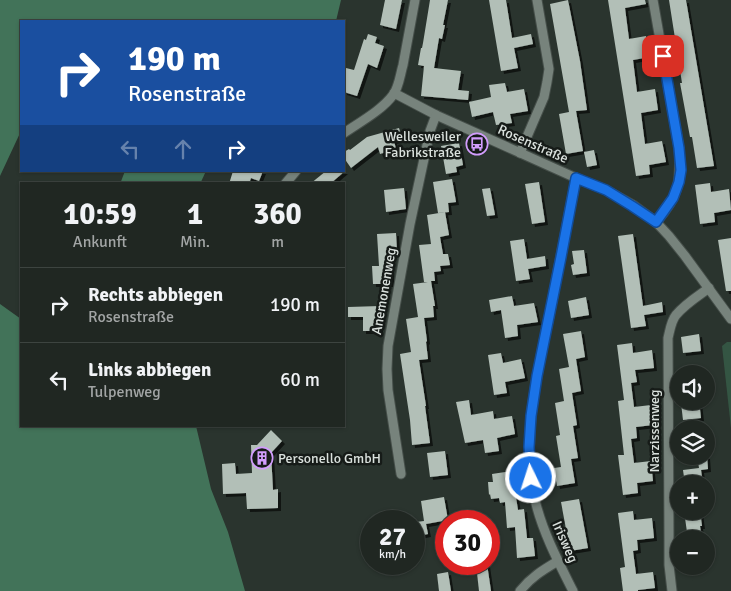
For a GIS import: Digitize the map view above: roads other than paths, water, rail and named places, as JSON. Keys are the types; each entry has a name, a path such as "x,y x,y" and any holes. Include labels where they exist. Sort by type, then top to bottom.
{"street":[{"path":"345,132 386,103 394,93 400,78 415,0"},
{"path":"520,153 544,97 548,82 549,69 537,0"},
{"path":"654,0 681,170 673,198 656,222"},
{"name":"Rosenstraße","path":"394,93 436,115 606,190 656,222 680,249 731,318"},
{"name":"Anemonenweg","path":"401,474 388,390 388,346 410,224 430,131 436,115"},
{"path":"287,182 295,172"},
{"name":"Irisweg","path":"573,591 544,532 531,478 529,447 536,384 576,178"},
{"name":"Narzissenweg","path":"672,591 668,541 668,338 676,315 709,288"},
{"path":"520,591 528,581 558,561"}],"place":[{"name":"Wellesweiler Fabrikstraße","path":"477,144"},
{"name":"Personello GmbH","path":"262,458"}]}
